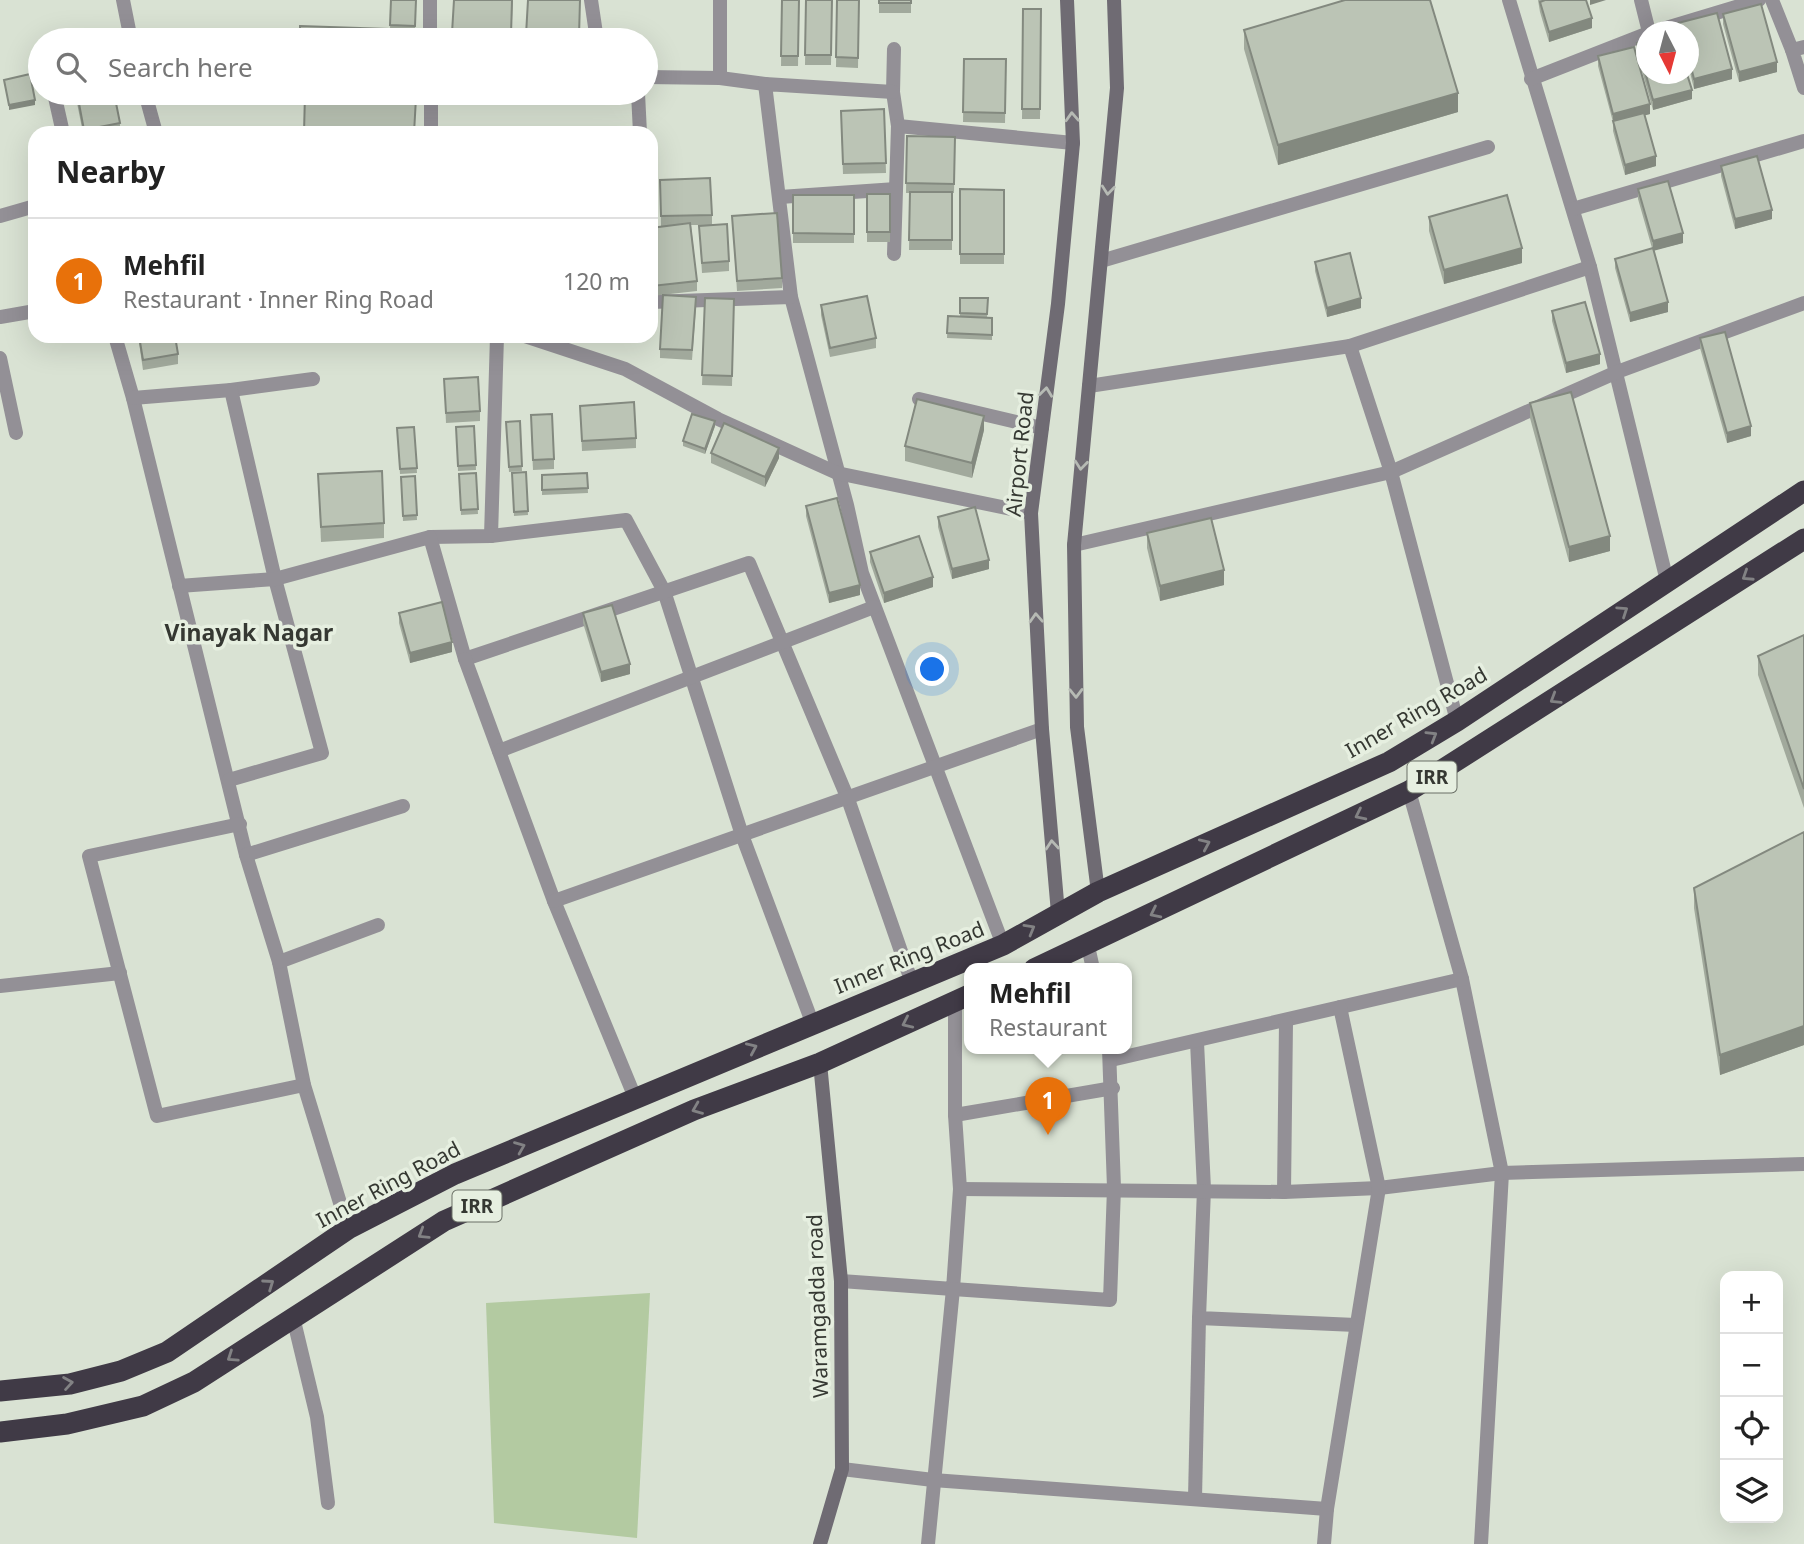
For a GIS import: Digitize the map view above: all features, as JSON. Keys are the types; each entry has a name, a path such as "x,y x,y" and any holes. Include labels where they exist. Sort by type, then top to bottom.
{"highway":[{"name":"Inner Ring Road","path":"0,1391 70,1384 121,1371 167,1352 348,1229 478,1164 1003,945 1098,892 1389,762 1457,721 1804,491"},
{"name":"IRR","path":"1048,963 1409,791 1804,539"},
{"name":"IRR","path":"0,1432 67,1424 144,1406 194,1382 444,1221 694,1110 820,1063 962,998"},
{"path":"478,1164 492,1200"}],"main road":[{"name":"Airport Road","path":"1058,913 1042,729 1031,513 1073,143 1067,0"},
{"path":"1098,892 1077,727 1074,545 1117,88 1114,0"},
{"name":"Waramgadda road","path":"820,1063 841,1281 842,1469 820,1544"}],"street":[{"path":"123,0 129,28"},
{"path":"430,0 430,28"},
{"path":"591,0 595,28"},
{"path":"720,0 720,78"},
{"path":"1509,0 1590,267 1618,372 1667,581"},
{"path":"1641,0 1647,21"},
{"path":"1687,21 1759,0"},
{"path":"1772,0 1798,48 1804,88"},
{"path":"1531,79 1636,38"},
{"path":"894,49 893,92 898,126 894,254"},
{"path":"658,77 720,78 765,84 893,92"},
{"path":"765,84 790,297 862,573 1003,945"},
{"path":"57,105 61,126"},
{"path":"148,105 154,126"},
{"path":"431,105 431,126"},
{"path":"639,105 640,126"},
{"path":"898,126 1073,143"},
{"path":"1573,209 1804,141"},
{"path":"1101,261 1488,147"},
{"path":"780,197 896,189"},
{"path":"0,216 28,208"},
{"path":"1089,386 1350,346 1590,267"},
{"path":"658,302 790,297"},
{"path":"1074,545 1391,472 1618,372 1804,303"},
{"path":"0,317 28,312"},
{"path":"117,343 246,855 279,962 304,1085 348,1229"},
{"path":"491,536 497,343"},
{"path":"546,343 625,369 718,419 837,473 1031,513"},
{"path":"1350,346 1391,472 1457,721"},
{"path":"0,358 16,433"},
{"path":"133,398 231,390 313,379"},
{"path":"229,780 322,753 275,579 231,390"},
{"path":"919,399 1042,428"},
{"path":"179,586 275,579 430,537 491,536 625,520 664,592 742,835 812,1023"},
{"path":"430,537 465,659 554,901 636,1100"},
{"path":"465,659 749,563 848,799 912,983"},
{"path":"499,751 874,607"},
{"path":"554,901 1042,729"},
{"path":"1409,791 1462,979 1502,1173 1481,1544"},
{"path":"246,855 402,806"},
{"path":"240,824 89,856 157,1116 304,1085"},
{"path":"279,962 378,925"},
{"path":"1088,946 1092,963"},
{"path":"0,986 120,973"},
{"path":"1132,1051 1197,1042 1462,979"},
{"path":"928,1544 960,1189 955,1115 962,998"},
{"path":"1324,1544 1327,1509 1379,1188 1340,1007"},
{"path":"1284,1192 1286,1022"},
{"path":"1195,1498 1204,1189 1197,1042"},
{"path":"841,1281 1110,1300 1114,1188 1110,1054"},
{"path":"955,1115 1112,1088"},
{"path":"960,1189 1114,1188 1284,1192 1379,1188 1502,1173 1804,1164"},
{"path":"293,1317 317,1417 328,1503"},
{"path":"1199,1318 1356,1325"},
{"path":"842,1469 933,1480 1327,1509"}],"green space":[{"path":"650,1293 637,1538 494,1523 486,1303"}],"building":[{"path":"391,0 416,0 415,26 390,25"},
{"path":"454,0 512,0 511,28 452,28"},
{"path":"528,0 580,0 579,28 526,28"},
{"path":"782,0 799,0 798,56 781,56"},
{"path":"806,0 832,0 831,55 805,55"},
{"path":"837,0 859,0 858,58 836,57"},
{"path":"879,0 911,0 911,3 879,3"},
{"path":"1345,0 1430,0 1458,93 1278,145 1244,30"},
{"path":"1586,0 1592,18 1549,32 1540,2"},
{"path":"1761,4 1777,62 1739,72 1723,14"},
{"path":"1023,9 1041,9 1040,109 1022,109"},
{"path":"1717,13 1732,69 1699,78 1699,21 1686,21"},
{"path":"300,26 359,28 300,28"},
{"path":"1634,47 1636,84 1644,84 1650,104 1613,114 1598,56"},
{"path":"964,59 1006,59 1005,113 963,112"},
{"path":"28,74 28,101 9,105 4,80"},
{"path":"1649,84 1690,84 1692,90 1653,100"},
{"path":"79,105 116,105 120,123 83,126"},
{"path":"305,105 416,105 414,126 304,126"},
{"path":"884,109 886,163 843,164 841,111"},
{"path":"1644,113 1656,156 1625,165 1613,121"},
{"path":"907,136 955,137 954,184 906,183"},
{"path":"1757,156 1772,210 1735,219 1721,166"},
{"path":"710,178 712,215 661,216 660,180"},
{"path":"1668,181 1683,233 1653,241 1638,189"},
{"path":"960,189 1004,190 1004,254 960,254"},
{"path":"910,192 952,192 952,240 909,240"},
{"path":"867,194 890,194 890,232 867,232"},
{"path":"793,195 854,195 854,234 793,233"},
{"path":"1507,195 1522,248 1444,270 1429,217"},
{"path":"777,213 782,278 737,281 732,216"},
{"path":"690,223 697,281 658,285 658,227"},
{"path":"727,224 729,261 702,263 699,226"},
{"path":"1653,248 1668,302 1630,313 1615,259"},
{"path":"1350,253 1361,298 1327,308 1315,262"},
{"path":"663,295 696,297 692,350 660,349"},
{"path":"867,296 876,338 830,348 821,305"},
{"path":"705,298 734,299 732,376 702,375"},
{"path":"960,298 988,298 987,314 960,313"},
{"path":"1585,302 1600,354 1566,363 1552,311"},
{"path":"948,316 992,318 992,335 947,333"},
{"path":"1725,332 1751,426 1727,433 1700,338"},
{"path":"140,343 176,343 178,354 143,360"},
{"path":"478,377 480,411 446,413 444,379"},
{"path":"1571,392 1610,536 1569,547 1530,403"},
{"path":"917,399 984,416 972,463 905,446"},
{"path":"634,402 636,438 582,441 580,406"},
{"path":"552,414 554,459 533,460 531,415"},
{"path":"692,414 715,421 705,449 683,441"},
{"path":"520,421 522,466 509,467 506,422"},
{"path":"724,423 779,448 765,477 711,453"},
{"path":"474,426 476,465 458,466 456,427"},
{"path":"414,427 417,468 400,469 397,428"},
{"path":"382,471 384,523 321,527 318,474"},
{"path":"526,472 528,511 514,512 512,473"},
{"path":"476,473 478,509 461,510 459,474"},
{"path":"587,473 588,488 542,490 542,475"},
{"path":"415,476 417,515 403,516 401,477"},
{"path":"837,498 860,585 829,593 806,506"},
{"path":"975,507 989,560 952,569 938,517"},
{"path":"1211,518 1224,570 1160,586 1147,533"},
{"path":"919,536 933,577 884,593 870,552"},
{"path":"442,602 452,642 410,653 399,613"},
{"path":"612,605 630,664 601,672 583,613"},
{"path":"1804,635 1804,789 1758,656"},
{"path":"1804,832 1804,1026 1720,1055 1694,888"}],"place":[{"name":"Mehfil","path":"1048,1135"}],"district":[{"name":"Vinayak Nagar","path":"249,632"}]}
